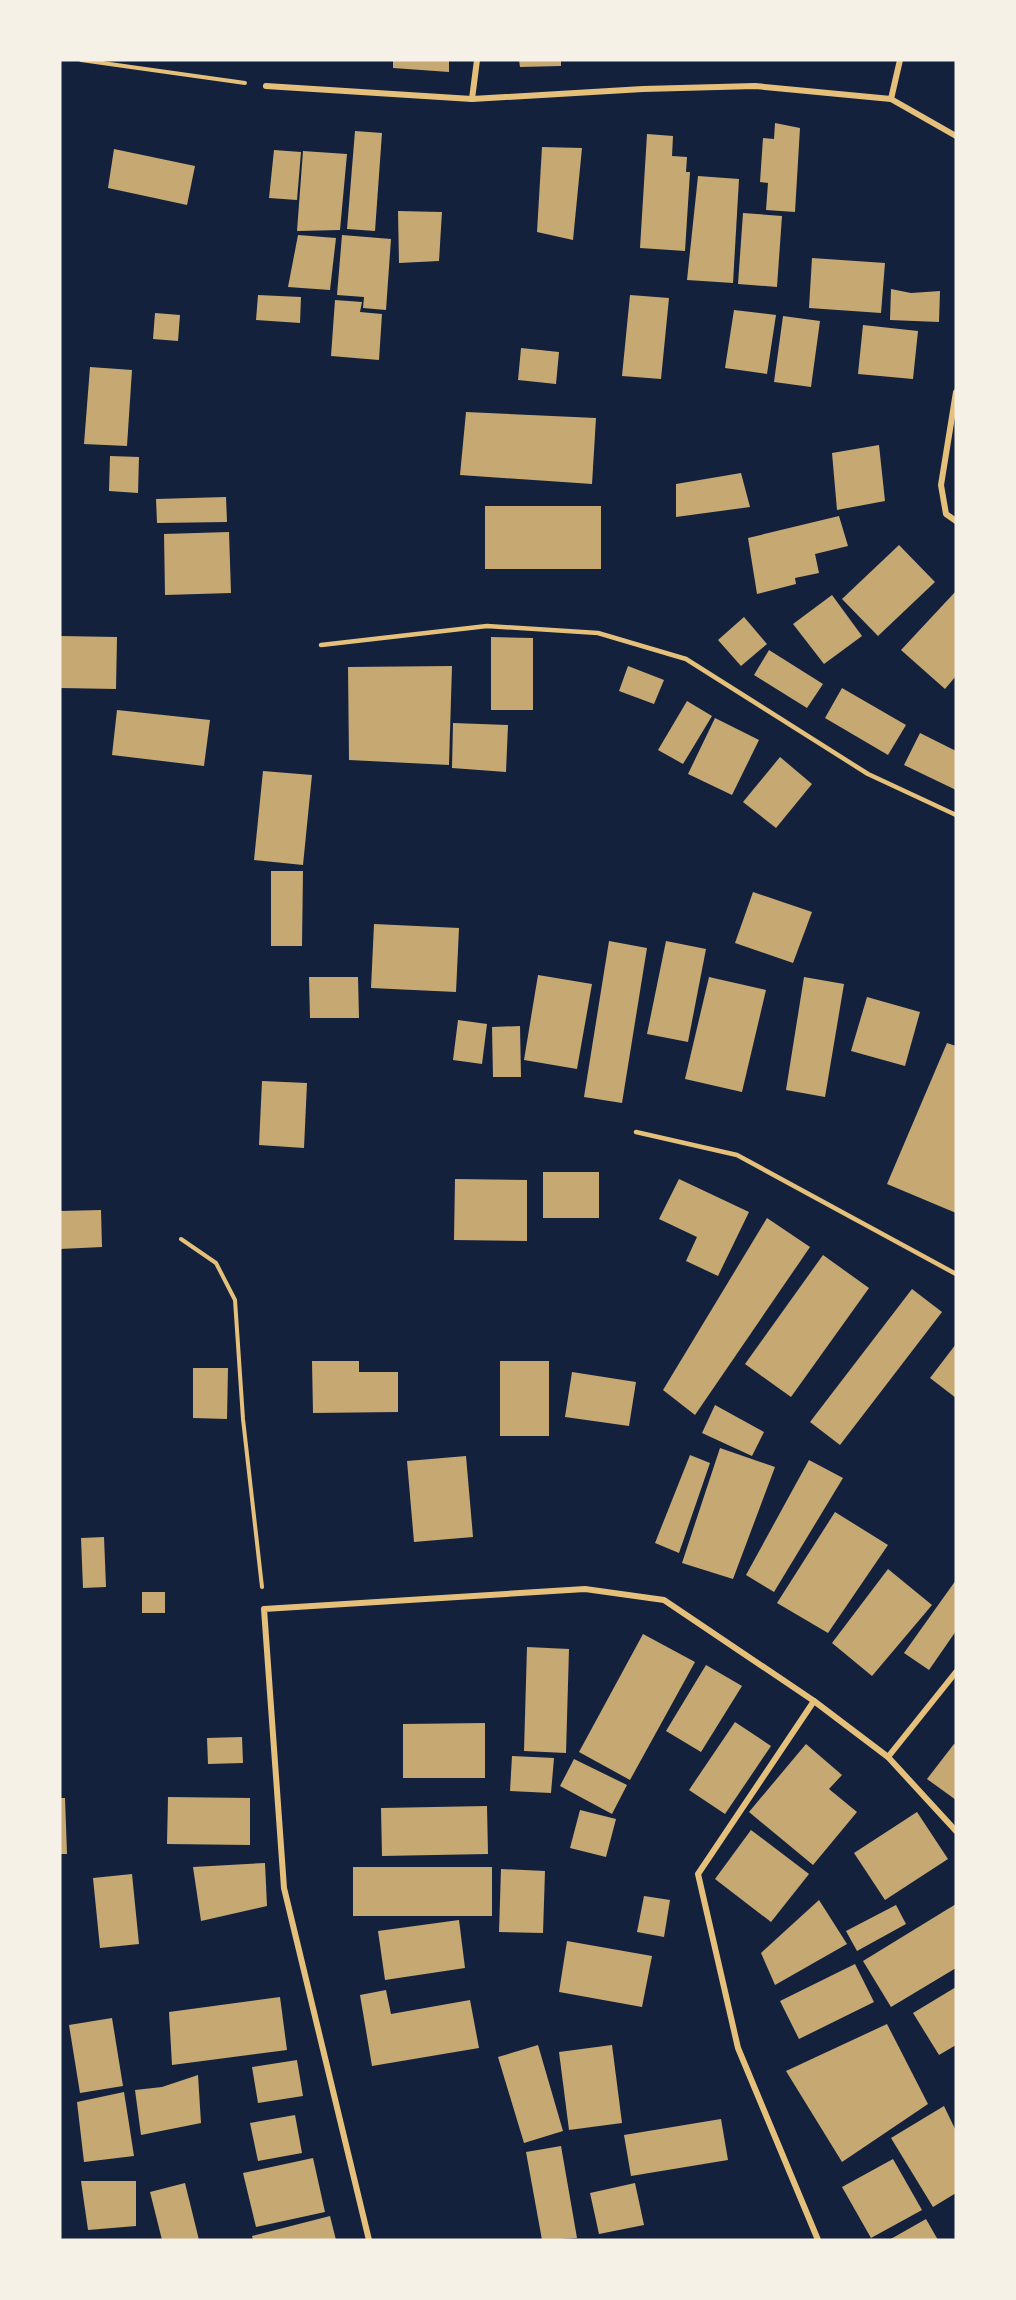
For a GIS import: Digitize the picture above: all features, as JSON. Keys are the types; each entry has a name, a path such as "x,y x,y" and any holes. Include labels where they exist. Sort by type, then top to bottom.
{"street":[{"path":"472,99 477,60"},
{"path":"891,99 900,60"},
{"path":"266,86 472,99 643,89 755,86 891,99 956,136"},
{"path":"956,392 941,485 946,514 956,521"},
{"path":"369,2240 284,1888 264,1609 585,1589 664,1599 814,1701 888,1757 956,1831"},
{"path":"888,1757 956,1672"},
{"path":"814,1701 698,1874 738,2048 818,2240"}],"lane":[{"path":"321,645 487,626 598,633 686,659 868,774 956,815"},
{"path":"636,1132 737,1155 956,1274"}],"path":[{"path":"81,60 266,86"},
{"path":"181,1239 216,1263 234,1300 243,1419 264,1609"}],"building":[{"path":"393,60 449,60 449,72 393,68"},
{"path":"519,60 561,60 561,66 520,67"},
{"path":"775,123 800,128 795,212 766,210 768,183 760,182 763,138 774,139"},
{"path":"355,131 382,133 375,231 347,229"},
{"path":"647,134 673,136 672,156 687,157 686,172 690,172 685,251 640,248"},
{"path":"542,147 582,148 573,240 537,232"},
{"path":"114,149 195,166 187,205 108,188"},
{"path":"274,150 301,152 297,200 269,198"},
{"path":"303,151 347,154 340,230 297,231"},
{"path":"698,176 739,179 733,283 687,280"},
{"path":"398,211 442,212 439,261 399,263"},
{"path":"743,213 782,216 777,287 738,284"},
{"path":"298,235 336,238 330,290 288,287"},
{"path":"342,235 391,239 386,310 363,308 364,297 337,295"},
{"path":"812,258 885,263 881,313 809,308"},
{"path":"891,289 911,293 940,291 939,322 890,320"},
{"path":"258,295 301,297 300,323 256,320"},
{"path":"630,295 669,298 661,379 622,376"},
{"path":"335,300 362,302 360,312 382,314 379,360 331,356"},
{"path":"734,310 776,315 767,374 725,368"},
{"path":"155,313 180,315 178,341 153,339"},
{"path":"783,316 820,321 811,387 774,382"},
{"path":"863,325 918,331 913,379 858,374"},
{"path":"521,348 559,352 556,384 518,380"},
{"path":"90,367 132,370 127,446 84,444"},
{"path":"466,412 596,418 592,484 460,475"},
{"path":"879,445 885,501 837,510 832,453"},
{"path":"110,456 139,457 138,493 109,491"},
{"path":"741,473 750,507 676,517 676,484"},
{"path":"226,497 227,522 157,523 156,499"},
{"path":"485,506 601,506 601,569 485,569"},
{"path":"839,516 848,546 815,554 819,573 795,578 796,584 757,594 748,538"},
{"path":"229,532 231,593 165,595 164,534"},
{"path":"899,545 935,582 878,636 842,599"},
{"path":"956,591 956,676 945,689 901,650"},
{"path":"832,595 862,636 824,664 793,624"},
{"path":"744,617 767,644 741,666 718,640"},
{"path":"60,636 117,637 116,689 60,688"},
{"path":"491,637 533,638 533,710 491,710"},
{"path":"769,650 823,684 807,708 754,675"},
{"path":"452,666 449,765 349,760 348,667"},
{"path":"628,666 664,680 654,704 619,691"},
{"path":"842,688 906,725 888,755 825,718"},
{"path":"687,701 712,716 683,764 658,750"},
{"path":"117,710 210,720 204,766 112,755"},
{"path":"715,718 759,740 732,795 688,774"},
{"path":"453,723 508,725 506,772 452,768"},
{"path":"920,733 956,751 956,790 904,765"},
{"path":"780,757 812,784 776,828 743,802"},
{"path":"263,771 312,775 303,865 254,860"},
{"path":"271,871 303,871 302,946 271,946"},
{"path":"753,892 812,912 793,963 735,943"},
{"path":"374,924 459,928 456,992 371,988"},
{"path":"609,941 647,948 622,1103 584,1097"},
{"path":"666,941 706,949 688,1042 647,1034"},
{"path":"538,975 592,984 577,1069 524,1060"},
{"path":"309,977 358,977 359,1018 310,1018"},
{"path":"709,977 766,990 742,1092 685,1079"},
{"path":"804,977 844,984 825,1097 786,1090"},
{"path":"867,997 920,1012 905,1066 851,1051"},
{"path":"458,1020 487,1024 482,1064 453,1060"},
{"path":"520,1026 521,1077 493,1077 492,1027"},
{"path":"947,1043 956,1046 956,1213 887,1184"},
{"path":"262,1081 307,1083 304,1148 259,1145"},
{"path":"543,1172 599,1172 599,1218 543,1218"},
{"path":"455,1179 527,1180 527,1241 454,1240"},
{"path":"679,1179 749,1212 718,1276 686,1261 697,1237 659,1219"},
{"path":"101,1210 102,1247 60,1249 60,1211"},
{"path":"767,1218 810,1247 695,1415 663,1390"},
{"path":"823,1255 869,1288 791,1397 745,1364"},
{"path":"912,1289 942,1312 840,1445 810,1422"},
{"path":"956,1344 956,1398 930,1378"},
{"path":"312,1361 359,1361 359,1372 398,1372 398,1412 313,1413"},
{"path":"500,1361 549,1361 549,1436 500,1436"},
{"path":"193,1368 228,1368 227,1419 193,1418"},
{"path":"572,1372 636,1382 629,1426 565,1417"},
{"path":"715,1405 764,1432 752,1456 702,1433"},
{"path":"720,1448 775,1467 733,1579 682,1563"},
{"path":"690,1455 710,1463 679,1553 655,1543"},
{"path":"466,1456 473,1537 414,1542 407,1461"},
{"path":"809,1460 843,1478 774,1592 746,1575"},
{"path":"835,1512 888,1545 828,1633 777,1603"},
{"path":"104,1537 106,1587 83,1588 81,1538"},
{"path":"888,1569 932,1605 872,1676 832,1643"},
{"path":"956,1580 956,1631 929,1670 904,1653"},
{"path":"142,1592 165,1592 165,1613 142,1613"},
{"path":"643,1634 695,1662 630,1780 579,1752"},
{"path":"527,1647 569,1649 566,1753 524,1751"},
{"path":"706,1665 742,1686 701,1752 666,1731"},
{"path":"735,1722 771,1746 725,1814 689,1790"},
{"path":"485,1723 485,1778 403,1778 403,1724"},
{"path":"242,1737 243,1763 208,1764 207,1738"},
{"path":"806,1744 842,1775 829,1789 857,1812 813,1865 749,1812"},
{"path":"954,1744 956,1745 956,1800 927,1779"},
{"path":"512,1756 554,1758 551,1793 510,1791"},
{"path":"574,1759 627,1785 612,1814 560,1786"},
{"path":"168,1797 250,1798 250,1845 167,1844"},
{"path":"60,1798 65,1798 67,1854 60,1854"},
{"path":"487,1806 488,1854 382,1856 381,1808"},
{"path":"580,1810 616,1819 606,1857 570,1848"},
{"path":"917,1812 948,1859 885,1900 854,1853"},
{"path":"751,1830 809,1874 771,1922 715,1879"},
{"path":"265,1863 267,1906 201,1921 193,1867"},
{"path":"353,1867 492,1867 492,1916 353,1916"},
{"path":"501,1869 545,1871 543,1933 499,1932"},
{"path":"132,1874 139,1944 100,1948 93,1878"},
{"path":"644,1896 670,1900 664,1937 637,1932"},
{"path":"819,1900 847,1944 775,1985 761,1953"},
{"path":"956,1904 956,1968 891,2007 863,1961"},
{"path":"896,1905 906,1924 857,1951 846,1931"},
{"path":"459,1920 465,1968 385,1980 378,1931"},
{"path":"567,1941 652,1956 642,2007 559,1992"},
{"path":"855,1964 874,2002 799,2039 780,2001"},
{"path":"956,1987 956,2045 939,2055 913,2013"},
{"path":"386,1990 391,2014 470,2000 479,2048 372,2066 360,1995"},
{"path":"280,1997 287,2050 172,2065 169,2012"},
{"path":"112,2018 123,2086 80,2093 69,2025"},
{"path":"887,2024 928,2104 842,2162 786,2071"},
{"path":"538,2045 563,2131 524,2143 498,2057"},
{"path":"612,2045 622,2123 569,2130 559,2052"},
{"path":"297,2060 303,2096 258,2103 252,2067"},
{"path":"198,2075 201,2123 141,2135 135,2090 162,2087"},
{"path":"124,2092 134,2156 84,2162 77,2102"},
{"path":"944,2106 956,2131 956,2193 933,2207 891,2138"},
{"path":"295,2115 302,2153 258,2161 250,2123"},
{"path":"721,2119 728,2160 631,2176 624,2135"},
{"path":"561,2146 577,2238 542,2240 526,2152"},
{"path":"313,2158 325,2212 256,2227 243,2173"},
{"path":"893,2159 922,2210 871,2238 842,2187"},
{"path":"81,2181 136,2181 136,2226 88,2230"},
{"path":"185,2183 199,2240 162,2240 150,2192"},
{"path":"635,2183 644,2225 599,2234 590,2193"},
{"path":"330,2216 336,2240 253,2240 252,2236"},
{"path":"926,2219 938,2240 889,2240"}]}
